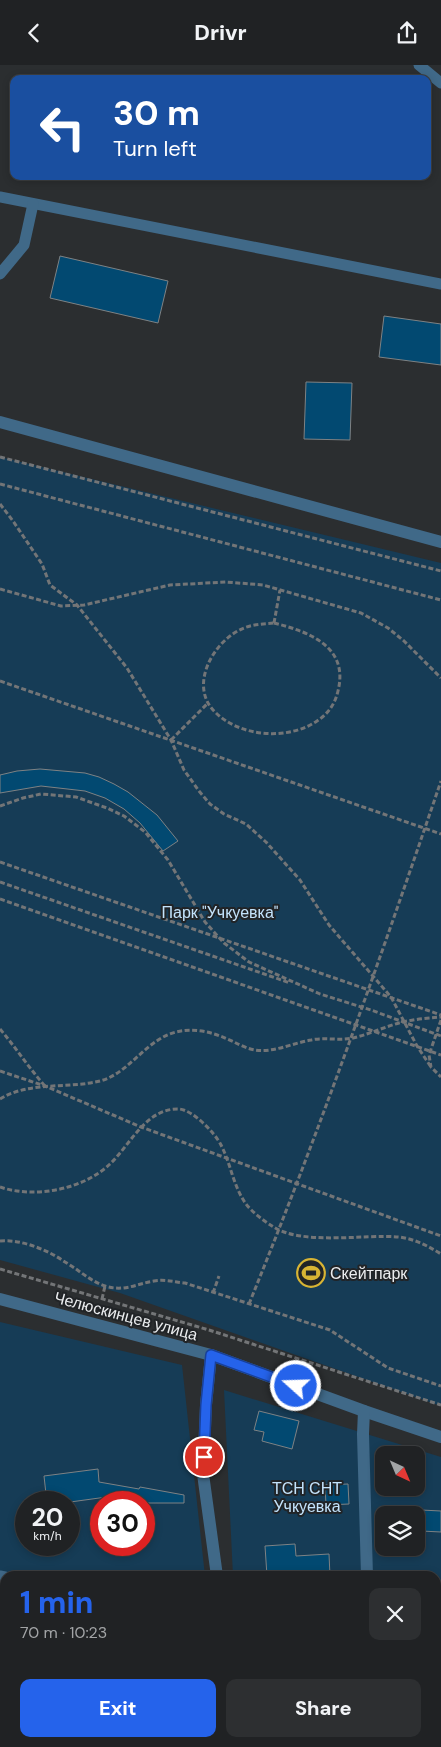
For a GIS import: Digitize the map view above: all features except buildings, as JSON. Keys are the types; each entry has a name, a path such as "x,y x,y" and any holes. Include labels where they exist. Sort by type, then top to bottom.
{"street":[{"path":"0,423 441,542"},
{"name":"Челюскинцев улица","path":"0,1299 211,1355 441,1437"},
{"path":"211,1355 206,1405 203,1474 214,1571"},
{"path":"364,1411 367,1571"}],"lane":[{"path":"419,65 441,83"},
{"path":"0,197 441,284"},
{"path":"0,274 24,245 33,204"}],"path":[{"path":"0,457 441,571"},
{"path":"0,484 441,600"},
{"path":"0,505 42,564 50,585 77,605 127,668 171,740 184,770 199,791 224,814 246,824 266,842 300,881 329,925 353,950 391,997 417,1046 431,1067 441,1077"},
{"path":"0,589 61,606 77,605 170,585 226,582 263,585 361,613 388,628 441,678"},
{"path":"274,623 280,590"},
{"path":"274,623 308,634 323,643 334,655 340,670 340,682 335,701 330,709 317,721 296,731 258,733 235,726 215,712 208,703 204,684 205,672 215,651 234,633 256,624 274,623"},
{"path":"0,681 441,834"},
{"path":"171,740 208,703"},
{"path":"249,1304 280,1229 352,1038 441,781"},
{"path":"0,806 41,794 76,797 124,816 145,831 168,860 205,922 220,938 249,962 320,994"},
{"path":"0,862 391,997 441,1017"},
{"path":"0,882 320,994 363,1007 441,1036"},
{"path":"0,899 441,1055"},
{"path":"0,1099 16,1091 82,1085 104,1080 127,1067 154,1042 166,1035 177,1032 200,1030 212,1032 255,1050 269,1050 313,1039 352,1038 404,1022 441,1017"},
{"path":"431,1067 429,1055 441,1017"},
{"path":"0,1029 45,1087"},
{"path":"0,1071 45,1087 142,1127 441,1236"},
{"path":"0,1187 21,1192 44,1192 70,1187 109,1165 152,1118 166,1111 180,1109 195,1115 221,1144 235,1184 246,1205 273,1227 296,1235 317,1238 340,1236 400,1237 420,1242 441,1254"},
{"path":"0,1241 27,1245 52,1254 90,1279 105,1286 119,1288 134,1287 152,1281 165,1280 185,1283 330,1330 388,1368 441,1386"},
{"path":"0,1269 209,1330 441,1405"},
{"path":"213,1293 219,1276"},
{"path":"102,1299 105,1286"}],"green space":[{"name":"Парк \"Учкуевка\"","path":"0,457 441,563 441,1406 120,1293 0,1260"},
{"path":"0,1322 182,1365 204,1571 0,1571"},
{"name":"ТСН СНТ Учкуевка","path":"224,1390 405,1446 375,1446 375,1496 425,1496 425,1452 441,1457 441,1571 233,1571"}],"place":[{"name":"Скейтпарк","path":"311,1273"}],"route":[{"path":"204,1457 206,1405 211,1355 296,1386"}]}
